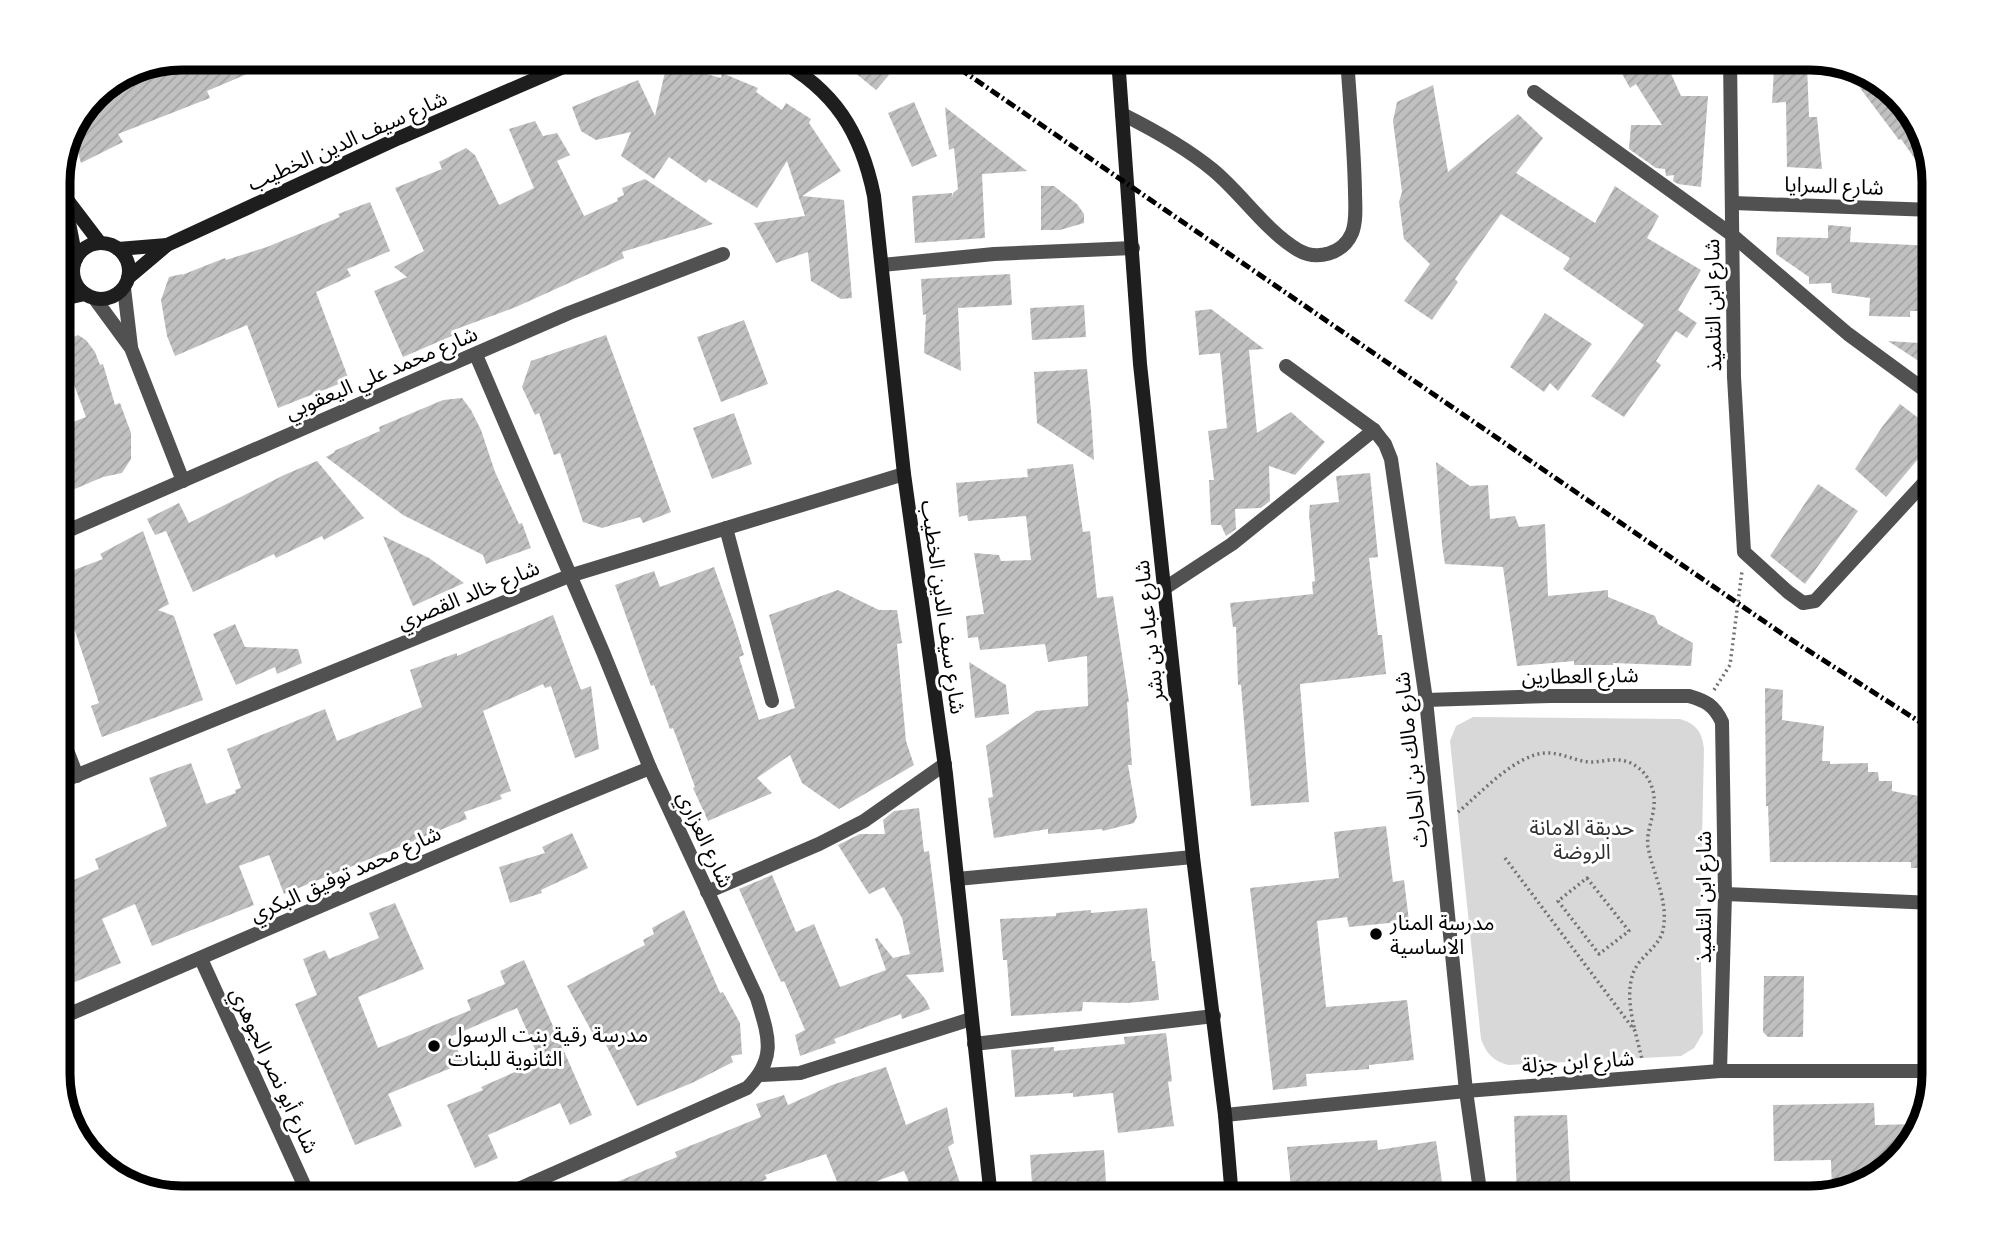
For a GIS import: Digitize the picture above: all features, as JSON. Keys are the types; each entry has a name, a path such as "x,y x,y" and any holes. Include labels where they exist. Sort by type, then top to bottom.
{"street":[{"name":"شارع سيف الدين الخطيب","path":"126,283 167,245 399,138 556,70"},
{"name":"شارع سيف الدين الخطيب","path":"795,70 828,99 849,123 869,169 874,196 904,474 945,764 990,1186"},
{"name":"شارع عباد بن بشر","path":"1119,70 1140,363 1231,1186"},
{"path":"1122,114 1154,131 1213,170 1284,239 1300,251 1324,255 1335,252 1352,232 1354,179 1348,70"},
{"name":"شارع ابن التلميذ","path":"1730,70 1734,389 1744,552"},
{"path":"1534,92 1731,234 1848,334 1922,388"},
{"path":"70,202 100,243 118,249 128,262 126,283 131,348"},
{"name":"شارع السرايا","path":"1733,203 1922,210"},
{"path":"70,236 75,262 75,281 131,348 183,481"},
{"path":"70,268 86,248 100,243"},
{"name":"شارع سيف الدين الخطيب","path":"118,249 167,245"},
{"path":"882,265 994,254 1133,248"},
{"name":"شارع محمد علي اليعقوبي","path":"70,530 569,313 723,254"},
{"path":"70,298 90,296 111,298 126,283"},
{"name":"شارع العزاري","path":"476,355 650,768 757,998 765,1026 768,1055 761,1075"},
{"name":"شارع مالك بن الحارث","path":"1286,366 1374,430 1385,444 1394,474 1426,700 1466,1091 1479,1186"},
{"path":"1164,587 1232,544 1374,430"},
{"name":"شارع خالد القصري","path":"70,779 569,576 904,474"},
{"path":"1744,552 1803,603 1815,601 1922,485"},
{"path":"726,528 772,701"},
{"name":"شارع العطارين","path":"1426,700 1550,696 1689,696 1707,701"},
{"name":"شارع ابن التلميذ","path":"1707,701 1717,710 1722,722 1725,894 1720,1071"},
{"path":"70,758 77,776"},
{"path":"707,892 819,844 864,821 945,764"},
{"name":"شارع محمد توفيق البكري","path":"70,1014 487,834 650,768"},
{"path":"957,879 1193,857"},
{"path":"1725,894 1922,903"},
{"name":"شارع أبو نصر الجوهري","path":"201,959 305,1186"},
{"path":"974,1044 1214,1016"},
{"path":"525,1186 723,1100 747,1088 761,1075 800,1073 971,1019"},
{"name":"شارع ابن جزلة","path":"1225,1115 1466,1091 1720,1071 1922,1071"}],"path":[{"path":"1707,701 1730,665 1744,552"},
{"path":"1458,812 1513,767 1535,755 1560,755 1587,762 1619,760 1631,763 1650,782 1654,807 1648,832 1648,847 1663,901 1663,932 1653,949 1637,965 1632,978 1630,1005 1642,1059"},
{"path":"1504,858 1634,1031"},
{"path":"1587,878 1629,931 1600,954 1559,901 1587,878"}],"green space":[{"name":"حدبقة الامانة الروضة","path":"1473,717 1680,719 1697,729 1704,749 1700,928 1703,1033 1694,1048 1681,1056 1508,1065 1494,1059 1488,1052 1481,1039 1450,741 1456,726"}],"building":[{"path":"257,70 207,91 210,98 118,134 123,142 81,163 76,147 82,132 93,114 108,98 126,85 167,71"},
{"path":"665,70 692,70 721,78 722,73 758,88 756,92 782,110 786,103 811,119 809,123 841,171 802,196 844,200 852,298 841,299 811,281 808,252 776,263 754,223 805,216 787,161 757,208 709,179 706,183 669,157 654,179 621,156 631,132 596,140 581,131 572,107 638,80 655,116"},
{"path":"852,70 881,70 889,75 876,90"},
{"path":"1620,70 1669,70 1681,96 1708,96 1701,187 1678,184 1673,181 1674,175 1666,176 1665,169 1656,168 1629,149 1631,125 1662,125 1636,84 1630,88"},
{"path":"1774,70 1807,70 1809,117 1817,117 1822,169 1787,167 1786,102 1772,103"},
{"path":"1852,78 1884,98 1894,108 1910,132 1921,168 1901,139 1899,140"},
{"path":"1433,85 1448,172 1518,114 1543,138 1516,173 1595,223 1615,186 1659,216 1647,238 1701,270 1678,310 1697,323 1687,338 1676,331 1656,361 1661,365 1624,417 1591,396 1644,325 1563,269 1570,258 1501,214 1455,279 1458,282 1432,320 1404,301 1430,264 1404,239 1399,202 1402,192 1393,121 1397,102"},
{"path":"914,102 937,156 912,167 888,113"},
{"path":"945,107 1027,171 982,174 985,238 915,243 912,196 952,193 953,197 953,193 958,189 954,148 949,150"},
{"path":"535,121 543,136 557,133 570,155 557,161 584,216 618,201 617,198 624,195 622,188 645,179 713,224 622,252 624,258 516,307 451,331 454,335 403,357 374,291 407,277 394,267 424,251 395,188 442,169 439,162 466,148 475,155 499,205 534,188 509,129"},
{"path":"1041,186 1054,186 1077,204 1084,214 1084,223 1060,230 1041,230"},
{"path":"370,202 390,251 347,269 351,276 316,292 349,380 278,408 247,325 175,356 167,336 161,300 169,277 267,247"},
{"path":"1828,225 1851,227 1850,242 1922,245 1922,311 1910,311 1910,317 1869,316 1870,298 1832,293 1831,283 1809,284 1809,277 1776,254 1777,237 1828,238"},
{"path":"1010,274 1012,305 958,308 961,371 924,353 926,314 923,315 921,279"},
{"path":"1084,305 1086,337 1032,340 1030,308"},
{"path":"1211,309 1264,349 1249,350 1257,433 1291,412 1325,442 1295,475 1269,466 1270,501 1261,508 1235,509 1236,529 1226,536 1221,525 1211,525 1209,480 1214,480 1208,431 1227,428 1220,353 1199,355 1195,311"},
{"path":"1545,313 1592,344 1558,391 1550,383 1544,392 1510,367"},
{"path":"744,320 768,384 721,402 697,337"},
{"path":"78,335 86,340 95,352 100,365 103,364 115,405 120,403 131,433 131,459 122,473 103,477 70,491 70,423 86,417 70,374 70,336"},
{"path":"606,335 671,512 643,523 640,517 602,528 583,522 560,453 554,455 539,413 535,415 522,387 531,361"},
{"path":"1888,341 1922,343 1922,363"},
{"path":"1087,369 1094,460 1037,423 1034,372"},
{"path":"462,398 481,430 495,472 519,524 522,523 531,548 486,564 483,555 403,515 326,457 380,431 379,427 443,400"},
{"path":"1900,404 1922,421 1922,459 1920,461 1918,459 1886,497 1855,469"},
{"path":"734,413 752,464 712,479 693,428"},
{"path":"317,461 364,518 324,540 322,536 276,558 274,554 193,592 166,531 155,535 147,519 179,503 189,523"},
{"path":"1436,462 1470,486 1488,485 1490,519 1515,516 1519,527 1545,524 1548,596 1608,590 1608,597 1655,616 1658,624 1693,643 1691,666 1613,663 1574,665 1574,661 1517,666 1503,567 1445,564"},
{"path":"1073,464 1083,532 1090,531 1097,598 1113,596 1129,702 1132,765 1128,765 1137,817 1134,823 1103,831 1048,834 1048,829 994,838 988,798 993,797 986,746 1036,711 1088,706 1087,656 1048,662 1045,644 980,650 978,637 968,638 966,616 984,614 974,553 999,555 1001,561 1031,560 1026,516 968,521 967,515 959,517 956,483 1028,477 1027,469"},
{"path":"1370,473 1378,557 1369,558 1378,635 1382,635 1386,674 1300,684 1309,802 1251,806 1241,685 1238,685 1236,627 1233,627 1230,603 1313,594 1312,582 1315,581 1310,505 1339,502 1336,476"},
{"path":"1818,484 1858,511 1805,584 1770,556"},
{"path":"143,531 169,604 158,610 174,616 203,700 102,737 91,706 99,703 70,616 70,571 103,559 100,554"},
{"path":"383,536 429,558 464,583 413,606"},
{"path":"714,567 744,655 739,657 759,720 795,708 769,615 838,590 879,610 897,610 902,643 897,644 906,741 914,765 839,809 802,783 790,755 757,778 772,793 708,821 693,788 695,787 673,728 670,729 654,685 651,686 615,585 654,571 660,587"},
{"path":"553,615 581,690 591,686 599,749 575,758 551,686 545,688 543,684 483,711 511,791 500,795 502,799 464,812 467,819 284,894 269,855 239,866 254,905 152,946 135,904 102,919 121,963 70,984 70,882 99,869 95,859 167,826 149,778 191,763 206,804 236,793 235,790 241,788 227,749 325,709 337,741 422,707 410,670 457,653 457,656"},
{"path":"235,624 245,647 298,649 302,663 277,674 275,667 236,685 213,634"},
{"path":"969,662 1006,685 1009,714 975,718"},
{"path":"1765,688 1783,690 1782,720 1824,726 1822,761 1830,761 1830,764 1868,763 1868,772 1878,772 1879,781 1892,781 1892,791 1922,797 1922,868 1911,868 1911,862 1770,862 1766,806"},
{"path":"919,808 924,852 929,851 944,972 906,975 930,1009 902,1019 901,1014 834,1039 836,1043 800,1056 795,1035 805,1030 739,889 772,875 796,932 814,924 840,987 886,970 875,939 877,938 893,958 910,954 902,918 884,887 869,894 838,845 860,834 885,834 883,820 894,811"},
{"path":"1386,826 1393,882 1404,880 1409,921 1349,927 1347,917 1317,921 1326,1007 1407,1000 1414,1060 1369,1065 1369,1069 1306,1074 1307,1086 1273,1090 1250,888 1339,878 1334,832"},
{"path":"572,833 588,868 541,890 542,893 510,903 499,867 545,853 542,847"},
{"path":"395,903 424,969 358,997 378,1048 471,1010 467,1000 505,984 500,971 524,960 592,1115 570,1125 560,1103 488,1135 498,1158 475,1168 447,1105 540,1061 517,1008 452,1036 463,1063 388,1094 402,1126 355,1145 295,1004 317,995 303,959 325,950 329,959 379,938 369,913"},
{"path":"1147,908 1159,1000 1127,1003 1083,1002 1082,1011 1011,1016 1007,960 1003,960 1000,919 1056,916 1056,913 1091,910 1091,913"},
{"path":"684,910 720,993 723,992 740,1023 742,1054 731,1056 733,1062 694,1082 637,1106 599,1031 593,1034 567,986 645,945 643,940 654,934 652,928"},
{"path":"1920,930 1922,930 1922,956 1918,956"},
{"path":"1764,976 1804,976 1803,1037 1768,1037 1763,1032"},
{"path":"1166,1033 1172,1081 1168,1082 1174,1126 1118,1133 1113,1093 1073,1097 1073,1093 1015,1097 1011,1050 1054,1047 1054,1051 1125,1044 1124,1037"},
{"path":"886,1067 906,1125 947,1107 954,1143 948,1147 961,1186 911,1186 904,1171 864,1186 839,1186 826,1154 765,1175 767,1179 750,1186 607,1186 677,1157 675,1152 761,1117 756,1104 784,1095 788,1105 832,1085"},
{"path":"1874,1103 1875,1125 1910,1124 1899,1142 1878,1163 1853,1178 1832,1184 1831,1160 1774,1161 1773,1105"},
{"path":"1567,1115 1570,1186 1517,1186 1514,1116"},
{"path":"1377,1140 1378,1150 1436,1141 1443,1186 1291,1186 1287,1147"},
{"path":"1104,1150 1106,1186 1077,1186 1077,1181 1032,1184 1030,1155"}],"railway":[{"path":"961,70 1784,635 1922,723"}],"place":[{"name":"مدرسة المنار الاساسية","path":"1376,934"},
{"name":"مدرسة رقية بنت الرسول الثانوية للبنات","path":"434,1046"}]}
